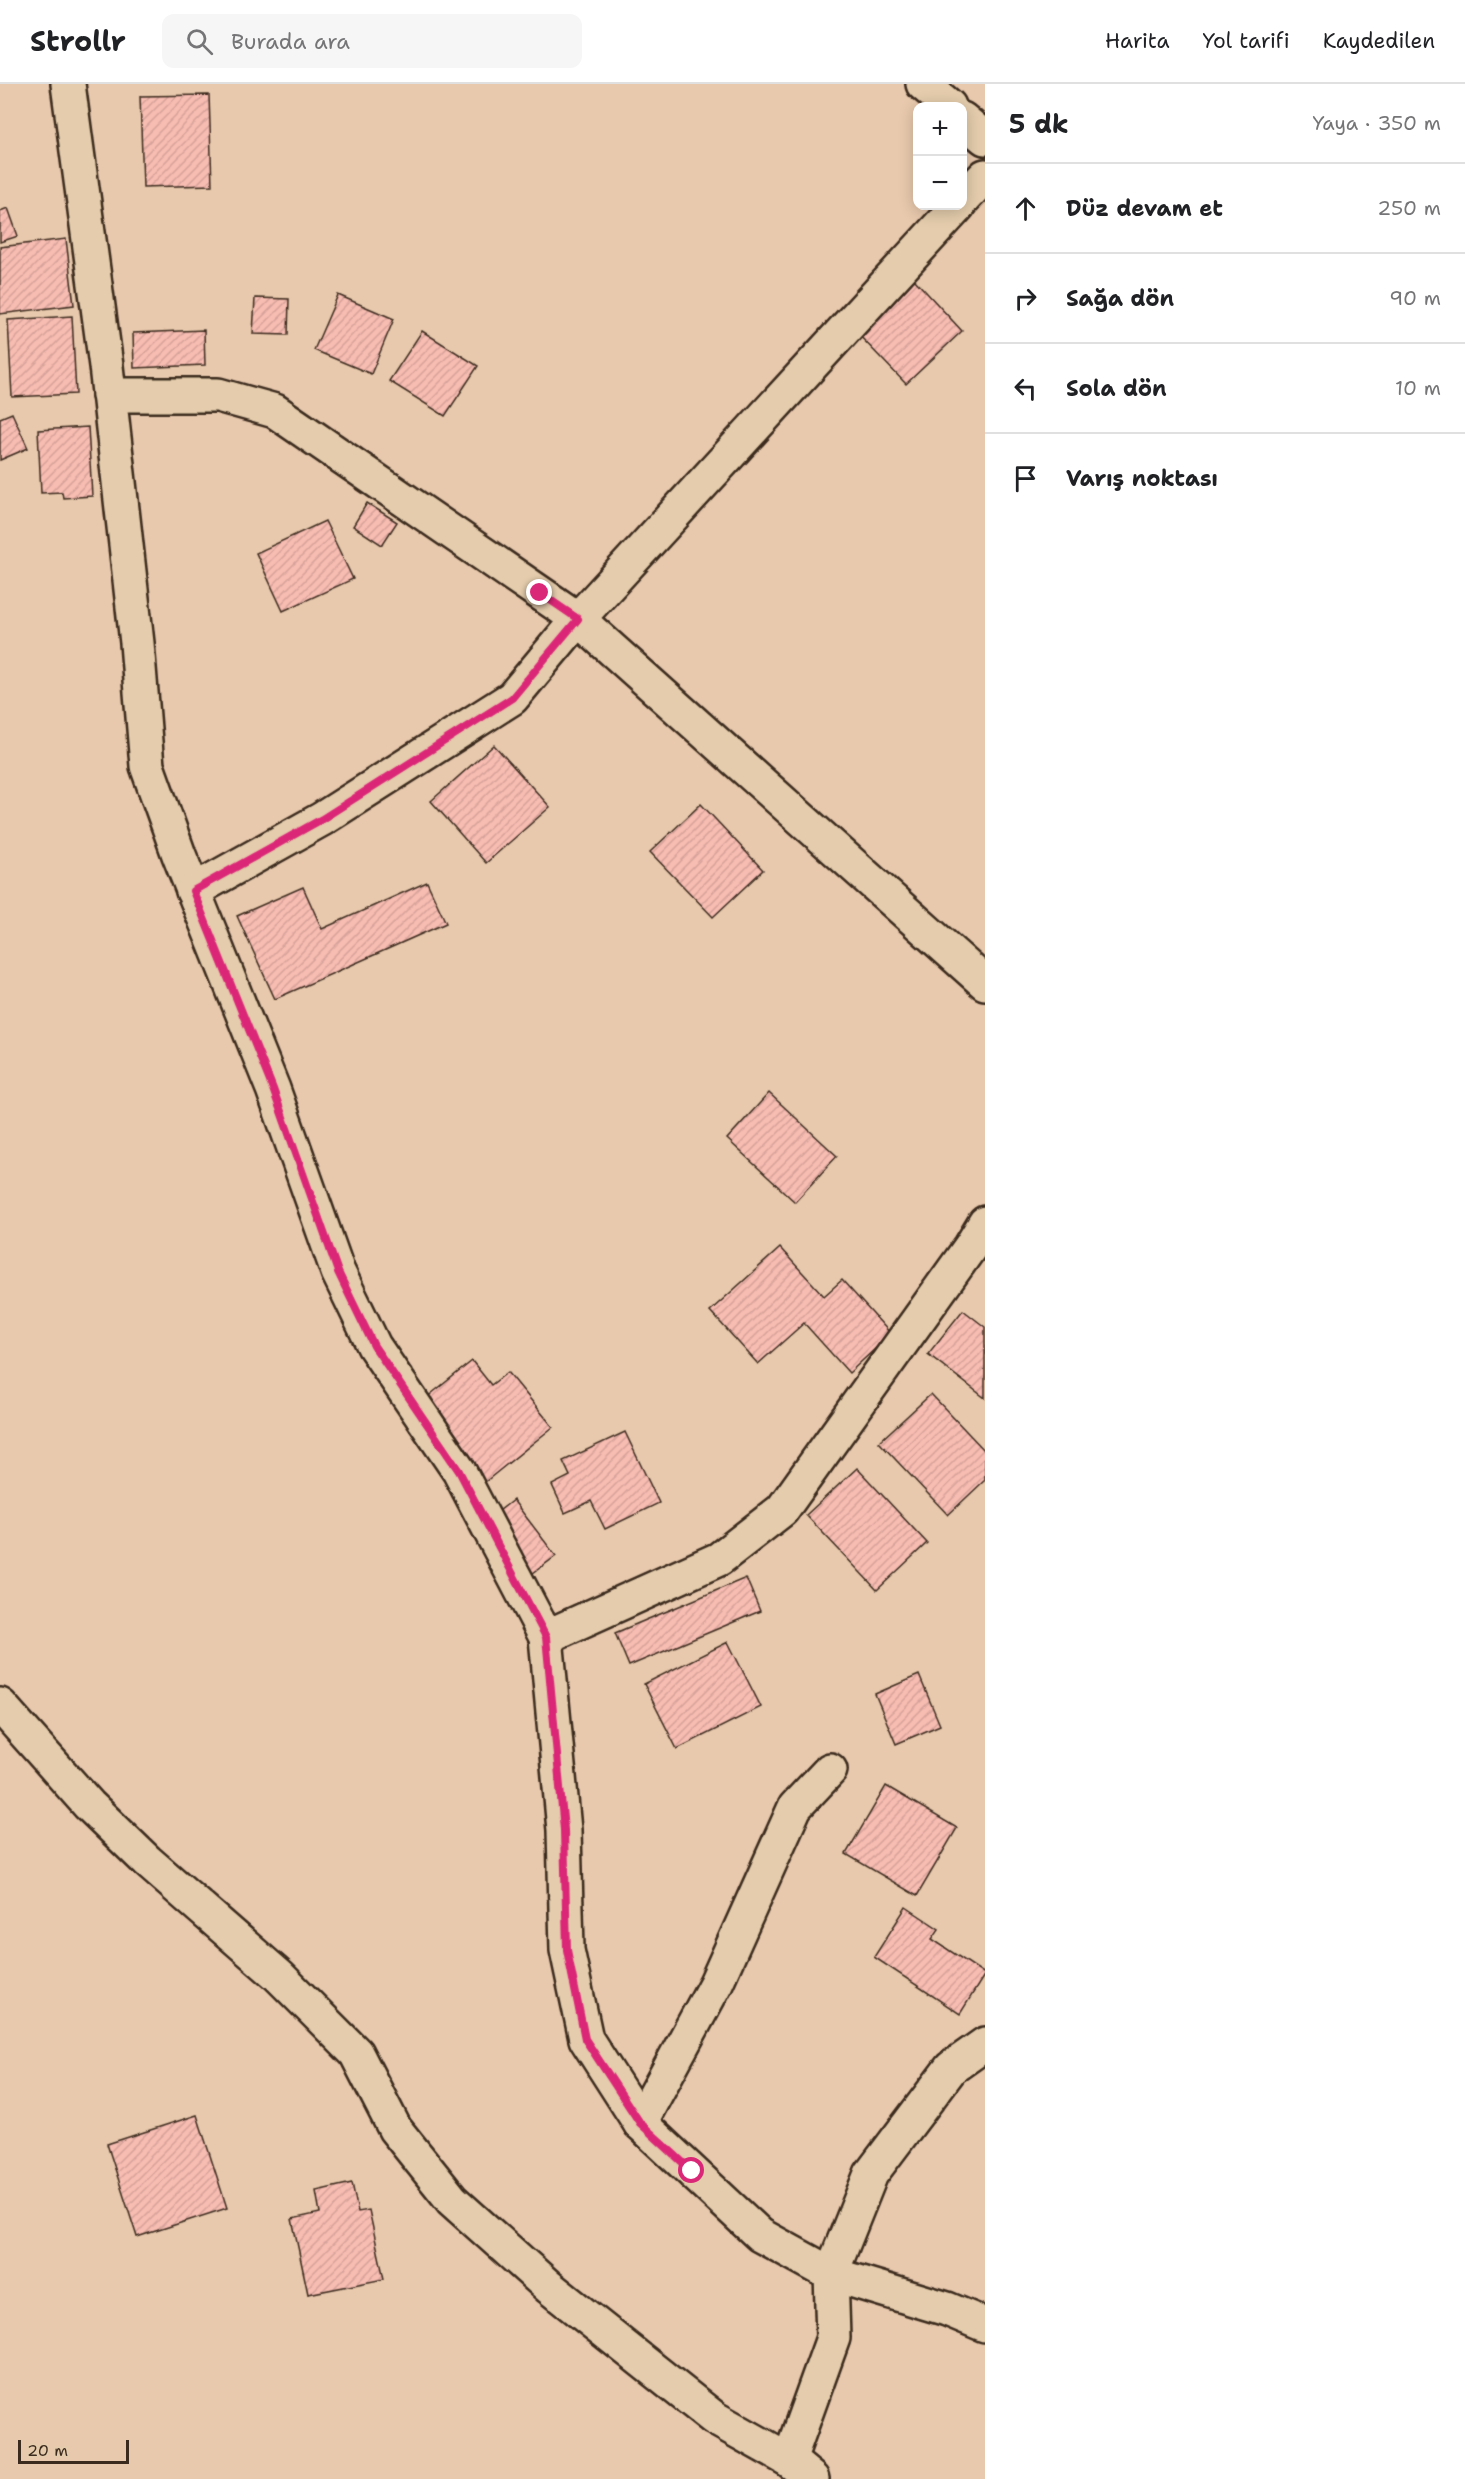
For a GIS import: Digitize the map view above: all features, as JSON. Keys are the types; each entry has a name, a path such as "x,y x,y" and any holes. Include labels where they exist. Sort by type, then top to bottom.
{"street":[{"path":"68,84 110,395 137,643 147,766 193,891 273,1089 338,1272 374,1346 459,1471 546,1637 564,1830 567,1950 585,2039 640,2123 760,2235 831,2274 947,2309 985,2325"},
{"path":"923,84 944,102"},
{"path":"967,122 985,138"},
{"path":"967,196 985,176"},
{"path":"193,891 322,819 512,698 578,619 953,210"},
{"path":"110,395 218,395 275,411 578,619 985,983"},
{"path":"546,1637 719,1559 782,1510 971,1246 985,1223"},
{"path":"0,1705 89,1805 147,1860 279,1976 356,2053 395,2130 452,2200 549,2287 714,2418 800,2469 833,2338 831,2274 871,2174 951,2068 985,2044"},
{"path":"640,2123 716,1983 795,1808 830,1770"}],"building":[{"path":"209,95 212,185 143,187 140,96"},
{"path":"8,208 18,236 0,242 0,211"},
{"path":"66,239 74,305 0,314 0,247"},
{"path":"914,279 962,331 906,384 857,333"},
{"path":"338,295 394,319 371,374 314,350"},
{"path":"255,298 289,299 288,335 253,334"},
{"path":"72,316 76,394 12,397 8,320"},
{"path":"204,330 205,365 134,368 133,333"},
{"path":"422,331 478,366 445,416 389,381"},
{"path":"12,413 28,448 0,460 0,418"},
{"path":"88,427 92,496 63,498 62,492 41,493 38,430"},
{"path":"367,503 397,522 382,545 353,526"},
{"path":"325,521 353,579 283,611 256,553"},
{"path":"494,745 550,807 486,863 431,801"},
{"path":"701,804 763,870 713,917 650,852"},
{"path":"427,882 446,923 275,999 237,916 303,887 322,929"},
{"path":"769,1093 837,1156 795,1202 727,1139"},
{"path":"780,1248 824,1296 842,1280 891,1334 849,1373 804,1323 758,1364 710,1311"},
{"path":"963,1310 985,1327 985,1398 928,1354"},
{"path":"472,1361 491,1385 508,1372 553,1427 485,1482 421,1402"},
{"path":"931,1394 985,1451 985,1480 948,1515 879,1442"},
{"path":"625,1432 659,1503 605,1529 591,1501 565,1513 552,1485 570,1476 563,1461"},
{"path":"857,1468 927,1543 877,1590 806,1515"},
{"path":"513,1500 556,1556 533,1573 490,1518"},
{"path":"746,1578 760,1611 629,1666 615,1633"},
{"path":"728,1642 761,1707 677,1749 644,1684"},
{"path":"919,1675 940,1725 896,1744 875,1694"},
{"path":"886,1786 957,1828 917,1896 846,1854"},
{"path":"906,1907 939,1929 932,1939 985,1974 960,2014 874,1957"},
{"path":"197,2115 227,2208 137,2237 107,2144"},
{"path":"352,2183 358,2212 369,2210 384,2279 308,2294 292,2219 320,2213 316,2191"}],"route":[{"path":"540,593 578,619 512,698 322,819 193,891 273,1089 338,1272 374,1346 459,1471 546,1637 564,1830 567,1950 585,2039 640,2123 692,2171"}]}
